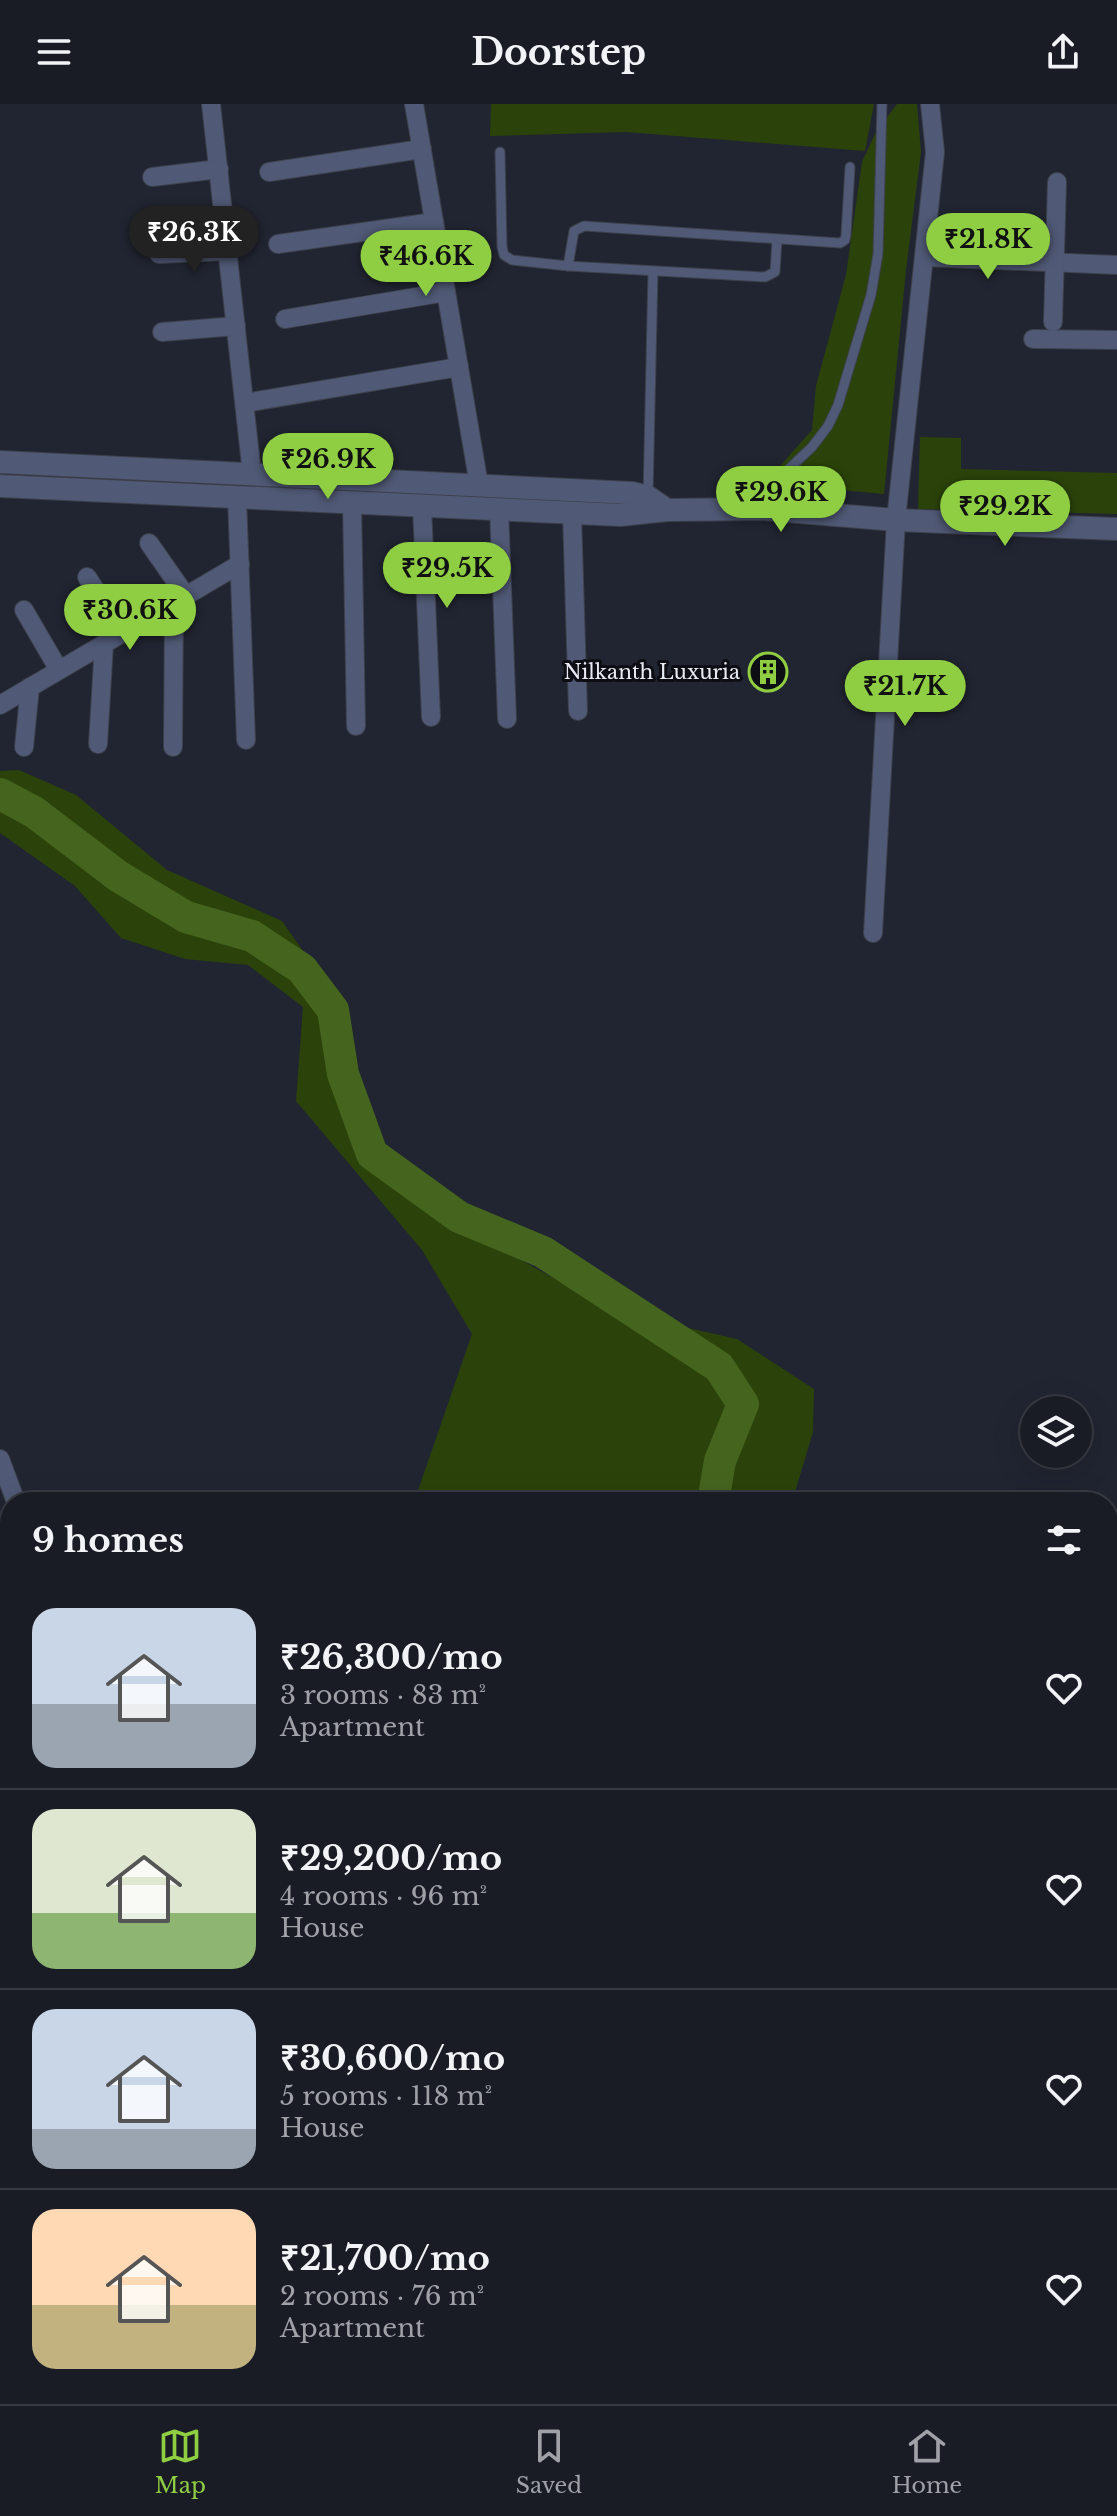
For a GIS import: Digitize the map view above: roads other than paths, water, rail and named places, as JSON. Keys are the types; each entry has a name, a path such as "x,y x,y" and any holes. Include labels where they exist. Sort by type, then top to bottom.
{"street":[{"path":"211,104 252,474"},
{"path":"414,104 479,485"},
{"path":"873,933 896,520 935,152 930,104"},
{"path":"269,172 422,149"},
{"path":"152,177 219,169"},
{"path":"1053,322 1057,182"},
{"path":"278,244 434,222"},
{"path":"159,254 228,251"},
{"path":"924,257 1117,265"},
{"path":"285,319 446,292"},
{"path":"162,332 236,326"},
{"path":"1033,339 1117,340"},
{"path":"245,403 459,367"},
{"path":"0,462 632,493 658,503 896,520 1117,529"},
{"path":"0,486 620,515 658,503"},
{"path":"237,497 246,740"},
{"path":"352,502 356,726"},
{"path":"422,506 431,717"},
{"path":"499,509 507,719"},
{"path":"572,513 578,711"},
{"path":"149,543 180,599 173,747"},
{"path":"0,704 240,564"},
{"path":"87,577 123,632"},
{"path":"24,610 59,670"},
{"path":"98,744 104,644"},
{"path":"24,747 30,687"},
{"path":"0,1459 12,1492"}],"lane":[{"path":"761,509 774,483 812,447 828,426 838,405 871,295 878,254 882,104"},
{"path":"500,152 502,247 504,255 519,262 765,277 775,272 777,240"},
{"path":"568,266 571,236 578,227 584,226 777,240 833,243 845,240 850,167"},
{"path":"653,271 658,503"}],"waterway":[{"path":"0,794 34,812 118,876 186,917 252,936 302,969 333,1010 343,1074 372,1154 459,1217 543,1252 719,1367 743,1404 720,1461 715,1492"}],"place":[{"name":"Nilkanth Luxuria","path":"768,672"}]}
